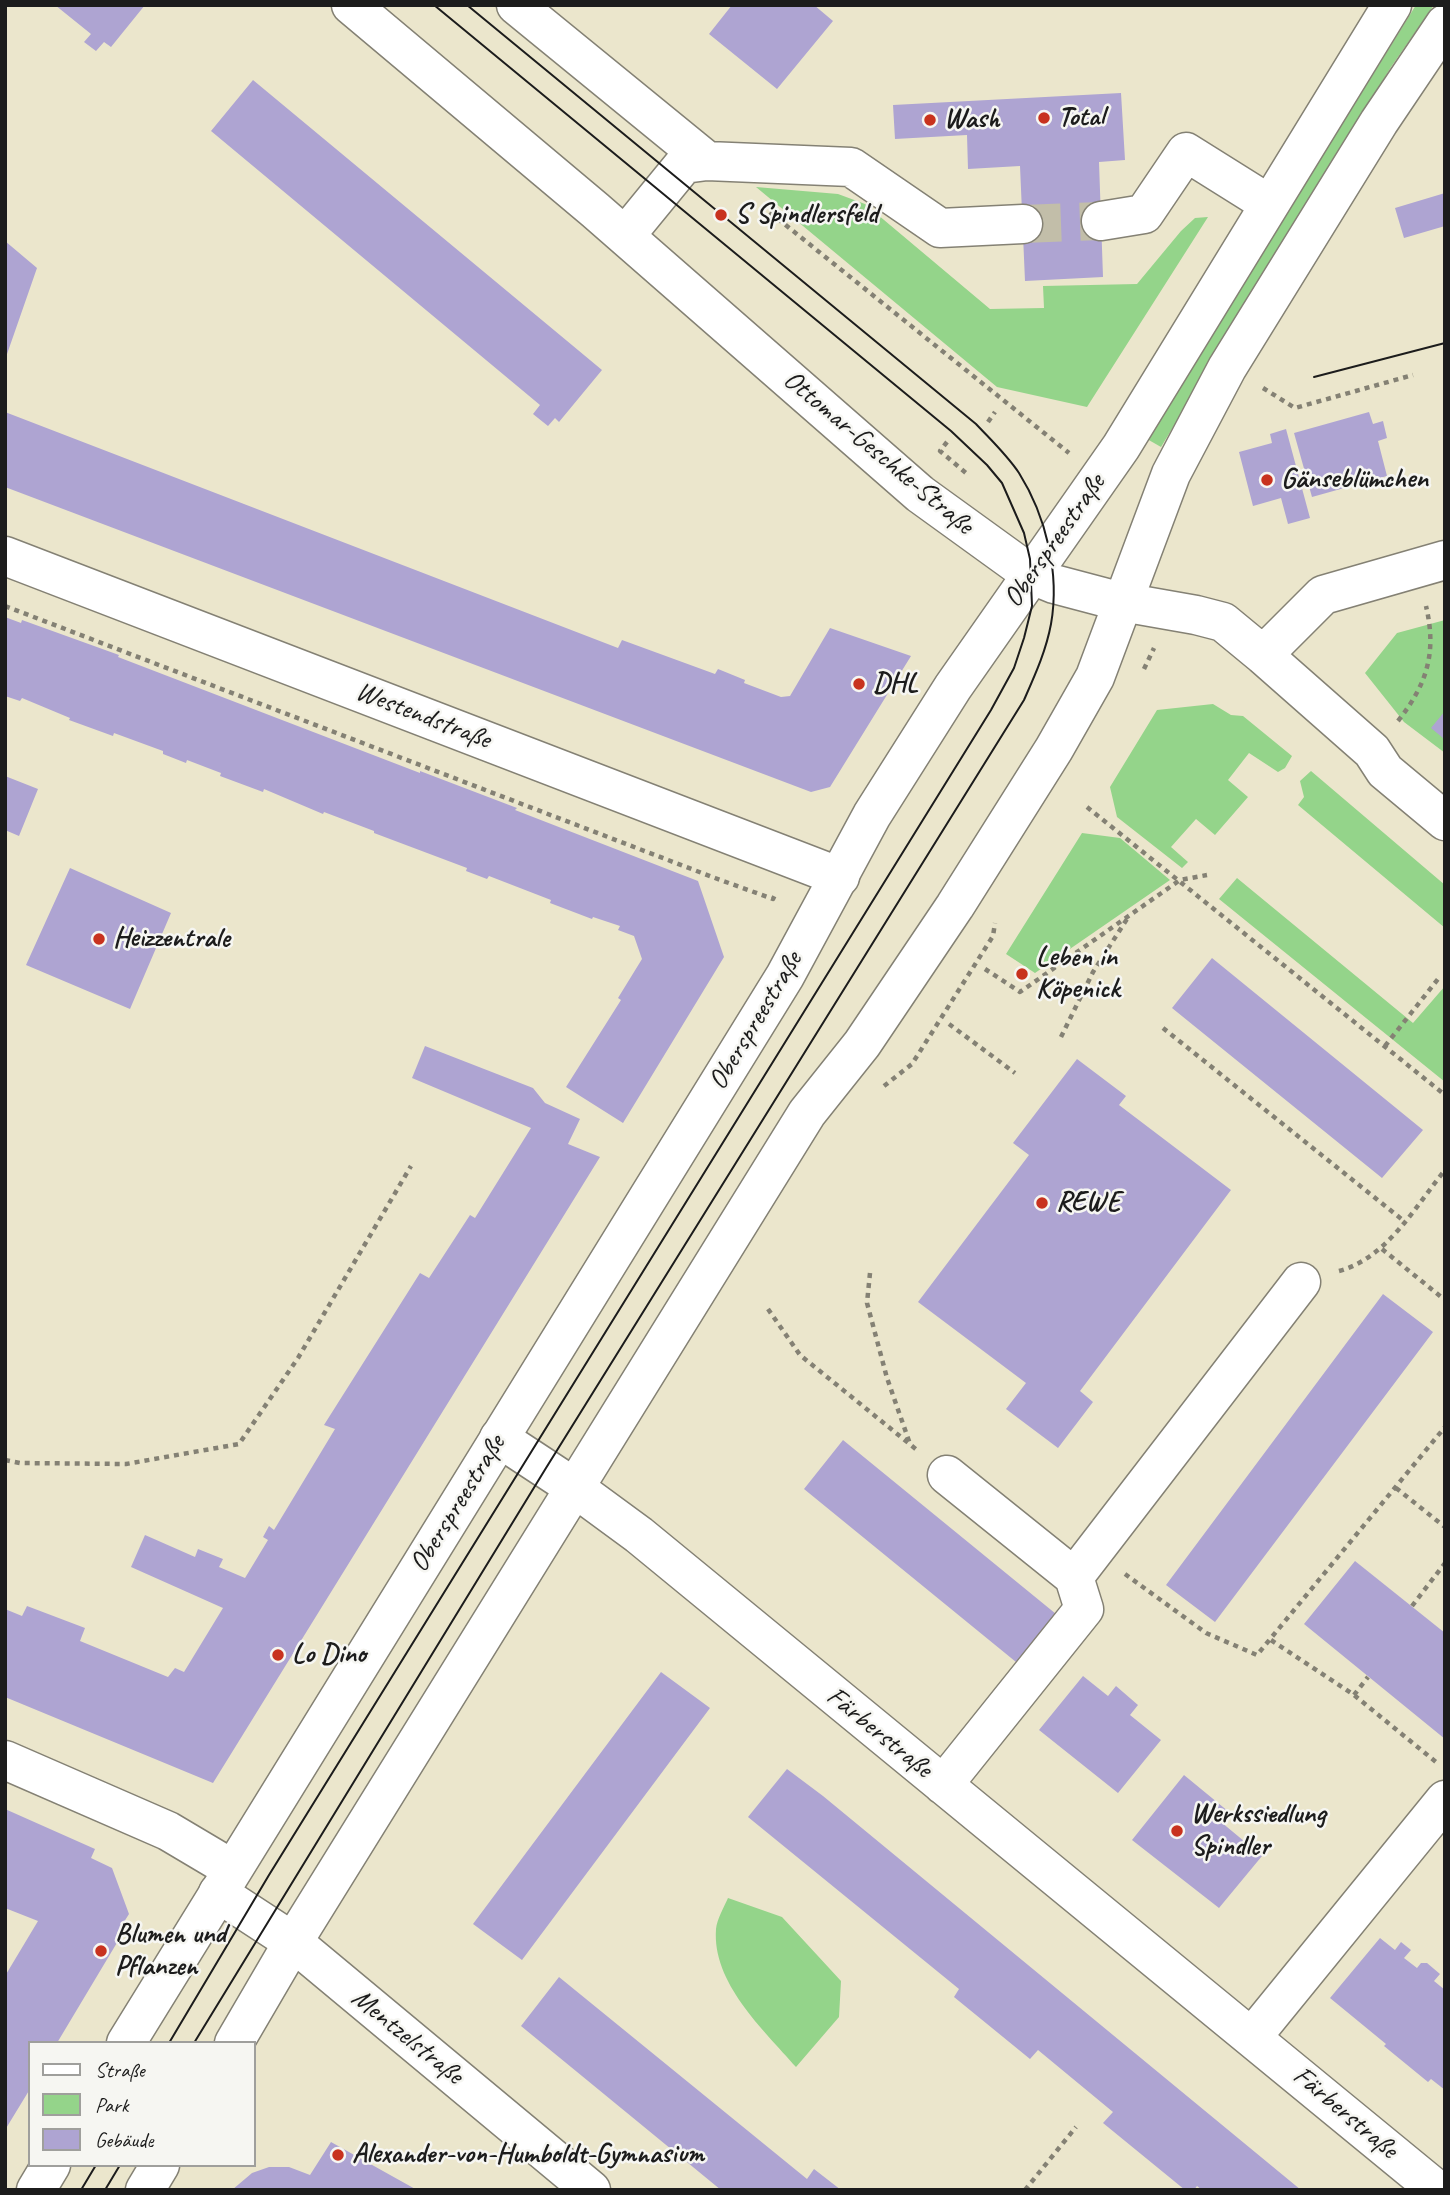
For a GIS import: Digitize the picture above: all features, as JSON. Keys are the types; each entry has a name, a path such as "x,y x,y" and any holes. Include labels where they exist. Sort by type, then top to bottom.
{"main road":[{"name":"Ottomar-Geschke-Straße","path":"351,5 625,236 920,494 1032,575 1054,584 1122,602 1223,622 1372,751 1385,771 1445,821"},
{"path":"516,5 707,161"},
{"name":"Oberspreestraße","path":"127,2041 785,976 840,877 855,844 938,710 1121,447 1392,5"},
{"path":"235,2041 293,1942 807,1113 862,1044 1042,770 1095,677 1171,474 1227,368 1379,122 1445,24"},
{"path":"1101,222 1144,214 1186,152 1269,204"},
{"path":"625,236 684,164 707,161 851,167 940,228 1023,224"},
{"name":"Westendstraße","path":"5,556 840,877"},
{"path":"1263,654 1323,595 1431,564"},
{"path":"1074,1577 1301,1282"},
{"name":"Färberstraße","path":"499,1438 575,1488 639,1535 1437,2190"},
{"path":"943,1785 1084,1609 1074,1577 947,1475"},
{"name":"Mentzelstraße","path":"5,1760 168,1831 293,1942 591,2190"},
{"path":"1252,2037 1445,1800"},
{"path":"36,2190 50,2167"},
{"path":"145,2190 159,2167"}],"path":[{"path":"760,204 1077,459"},
{"path":"1263,388 1295,408 1413,375"},
{"path":"988,422 995,412"},
{"path":"947,442 940,451 975,481"},
{"path":"1372,751 1414,701 1424,680 1431,656 1431,564"},
{"path":"5,606 773,900"},
{"path":"1087,807 1445,1095"},
{"path":"985,969 1020,992 1180,880 1207,875"},
{"path":"1061,1037 1093,972 1129,916"},
{"path":"1385,1046 1438,979"},
{"path":"949,1024 1015,1073"},
{"path":"1163,1028 1404,1221"},
{"path":"5,1460 20,1463 126,1464 239,1444 298,1358 411,1166"},
{"path":"1301,1282 1357,1266 1382,1249 1445,1170"},
{"path":"1382,1249 1445,1300"},
{"path":"870,1273 867,1303 887,1378 909,1444"},
{"path":"768,1309 800,1355 947,1475"},
{"path":"1074,1577 1117,1569 1206,1633 1257,1655 1445,1427"},
{"path":"1396,1488 1445,1527"},
{"path":"1412,1606 1445,1563"},
{"path":"1270,1640 1354,1695 1445,1769"},
{"path":"1354,1695 1368,1677"},
{"path":"1025,2190 1076,2127"}],"green space":[{"path":"1416,5 1434,5 1391,67 1161,447 1147,439"},
{"path":"756,187 838,194 865,204 990,309 1044,308 1043,286 1137,284 1181,231 1195,218 1208,217 1087,407 997,387"},
{"path":"1445,620 1445,753 1404,722 1365,673 1397,633"},
{"path":"1213,704 1231,715 1243,716 1292,756 1285,768 1278,772 1249,753 1228,780 1248,797 1215,835 1196,819 1171,847 1188,862 1182,868 1117,817 1110,787 1157,710"},
{"path":"1311,771 1445,885 1445,928 1298,805 1304,797 1300,781"},
{"path":"1082,833 1120,838 1170,880 1035,973 1006,954"},
{"path":"1237,878 1413,1023 1445,986 1445,1082 1219,899"},
{"path":"728,1898 782,1917 841,1981 839,2017 796,2067 742,2004 722,1968 716,1929"}],"building":[{"path":"55,5 145,5 111,47 104,42 96,51 84,42 91,34"},
{"path":"732,5 814,5 833,21 777,89 709,34"},
{"path":"253,80 602,370 559,422 555,418 548,426 533,414 540,405 211,131"},
{"path":"1121,93 1125,160 1099,162 1103,277 1025,281 1020,166 968,169 967,135 895,139 893,105"},
{"path":"1445,193 1445,226 1404,238 1395,208"},
{"path":"5,241 37,268 6,357 5,357"},
{"path":"5,412 618,648 622,640 715,674 718,669 745,680 744,683 781,697 790,696 830,628 911,656 830,787 811,792 5,487"},
{"path":"1369,412 1373,424 1383,421 1387,438 1378,441 1387,476 1312,497 1294,433"},
{"path":"1286,429 1310,518 1288,524 1281,498 1253,506 1239,452 1272,443 1270,434"},
{"path":"5,617 21,623 22,620 119,655 118,657 517,808 515,810 698,881 724,957 623,1123 566,1087 621,1000 618,998 642,959 634,936 618,930 620,926 550,903 551,900 489,876 487,879 466,871 467,868 264,789 263,792 187,760 186,763 163,754 163,751 69,720 70,718 22,698 20,701 5,696"},
{"path":"1445,711 1445,736 1443,738 1431,728"},
{"path":"5,776 38,789 19,836 5,830"},
{"name":"Heizzentrale","path":"70,868 171,913 130,1009 26,965"},
{"path":"1212,958 1423,1130 1382,1178 1172,1008"},
{"path":"425,1046 533,1088 545,1103 580,1119 568,1144 600,1157 213,1783 5,1697 5,1609 22,1616 27,1606 85,1628 80,1641 168,1677 175,1668 184,1672 223,1608 131,1567 145,1535 195,1557 198,1549 223,1559 219,1567 245,1578 268,1540 263,1537 269,1526 274,1530 335,1429 324,1425 420,1273 429,1278 470,1215 475,1218 531,1128 412,1078"},
{"path":"1077,1059 1126,1096 1119,1105 1231,1190 1080,1391 1093,1402 1058,1448 1006,1409 1026,1383 918,1302 1029,1155 1013,1143"},
{"path":"1383,1294 1433,1332 1215,1622 1166,1585"},
{"path":"843,1440 1056,1614 1016,1662 804,1489"},
{"path":"1355,1561 1445,1633 1445,1739 1304,1624"},
{"path":"661,1672 710,1708 522,1960 473,1924"},
{"path":"1083,1676 1108,1696 1116,1686 1138,1705 1130,1715 1161,1740 1118,1793 1039,1730"},
{"path":"787,1769 1301,2190 1202,2190 1197,2186 1194,2190 1185,2190 1103,2123 1113,2112 1038,2050 1030,2059 954,1997 959,1989 748,1817"},
{"path":"1184,1775 1229,1812 1221,1822 1262,1856 1219,1908 1132,1840"},
{"path":"5,1809 95,1849 91,1858 112,1868 129,1914 117,1933 121,1936 58,2041 28,2041 28,2092 5,2130 5,1976 38,1921 5,1908"},
{"path":"1380,1938 1395,1950 1401,1942 1411,1950 1404,1958 1417,1968 1421,1963 1427,1963 1440,1974 1434,1981 1445,1990 1445,2090 1431,2079 1428,2082 1330,1998"},
{"path":"559,1977 807,2179 814,2169 841,2190 721,2190 521,2026"},
{"name":"Alexander-von-Humboldt-Gymnasium","path":"331,2142 417,2190 232,2190 252,2173 269,2167 289,2167 310,2175"}],"tunnel":[{"path":"1023,224 1101,221"}],"tram line":[{"path":"170,2041 269,1875 991,710 1014,668 1032,606 1030,559 1024,533 1002,483 987,465 951,431 434,5"},
{"path":"195,2041 546,1468 1024,700 1043,653 1051,624 1054,585 1043,526 1019,473 993,442 976,424 467,5"},
{"path":"1314,377 1445,343"},
{"path":"81,2190 95,2167"},
{"path":"105,2190 119,2167"}],"place":[{"name":"Total","path":"1044,118"},
{"name":"Wash","path":"930,120"},
{"name":"S Spindlersfeld","path":"721,215"},
{"name":"Gänseblümchen","path":"1267,480"},
{"name":"DHL","path":"859,684"},
{"name":"Heizzentrale","path":"99,939"},
{"name":"Leben in Köpenick","path":"1022,974"},
{"name":"REWE","path":"1042,1203"},
{"name":"Lo Dino","path":"278,1655"},
{"name":"Werkssiedlung Spindler","path":"1177,1831"},
{"name":"Blumen und Pflanzen","path":"101,1951"},
{"name":"Alexander-von-Humboldt-Gymnasium","path":"338,2155"}]}
